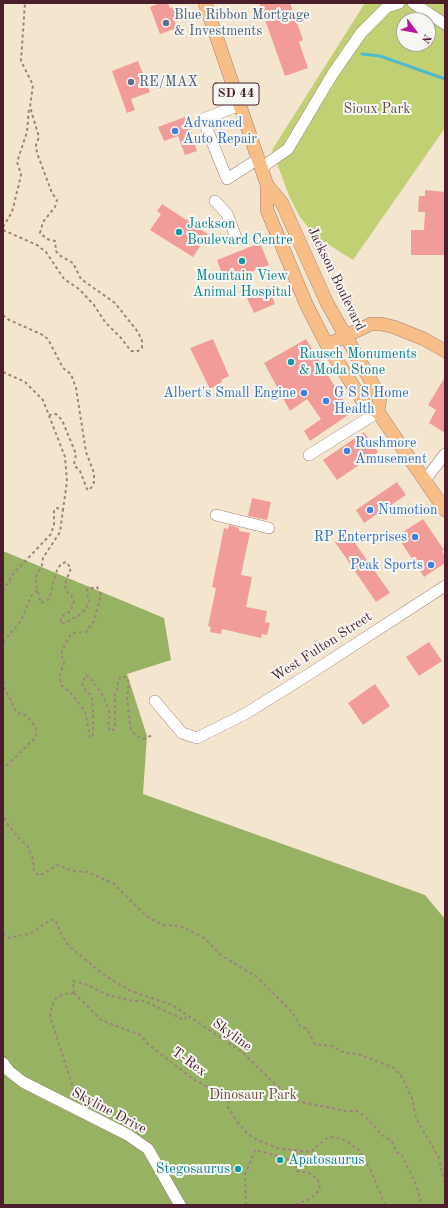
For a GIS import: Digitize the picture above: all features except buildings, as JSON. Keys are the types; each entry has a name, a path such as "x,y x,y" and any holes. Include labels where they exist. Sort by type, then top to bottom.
{"main road":[{"name":"Jackson Boulevard","path":"205,3 268,185 282,203 327,303 380,397 378,412"},
{"name":"Jackson Boulevard","path":"268,185 267,210 307,306 328,345 366,406 378,412 445,510"},
{"path":"328,345 371,324 381,324 424,338 445,351"}],"street":[{"path":"240,105 202,119 227,179 288,149 332,75 362,33 387,7 399,3"},
{"path":"413,3 445,24"},
{"path":"215,201 227,214 237,240"},
{"path":"309,455 378,412"},
{"path":"425,480 445,454"},
{"path":"216,515 269,528"},
{"name":"West Fulton Street","path":"156,701 182,733 197,738 245,714 314,672 445,586"},
{"name":"Skyline Drive","path":"3,1063 9,1071 23,1082 128,1135 148,1149 180,1205"}],"path":[{"path":"3,227 12,212 19,184 21,174 18,162 27,132 34,85 21,61 26,3"},
{"path":"3,230 37,245 46,252 64,280 79,289 94,305 105,322 122,338 131,351 138,351 142,348 142,341 138,332 115,303 81,279 73,263 59,255 56,251 55,241 47,239 40,233 43,222 55,207 57,200 52,193 37,153 36,145 39,137 30,107"},
{"path":"3,314 9,320 41,334 48,339 63,368 71,374 76,388 86,452 94,473 94,482 90,490 87,489 80,471 74,466 76,454 62,420 56,414 49,415"},
{"path":"3,372 25,382 43,400 65,457 66,481 60,532 43,558 42,566 36,577 41,603 49,599 57,570 61,564 66,562 71,568 65,584 66,591 71,595 74,601 71,611 62,616 60,623 64,623 79,615 86,609 90,599 87,594 87,589 97,587 101,595 94,621 86,632 72,633 66,642 61,654 64,662 60,675 61,685 70,692 85,711 90,738 93,735 94,708 91,695 85,690 82,684 86,675 93,681 104,696 110,714 108,725 110,731 115,729 115,694 118,688 118,680 120,676 127,678 129,684 127,697 130,727 135,735 143,739 152,736"},
{"path":"3,591 13,574 51,534 54,524 54,510 57,508 63,510"},
{"path":"3,642 21,621 31,596 38,590"},
{"path":"3,681 4,688 17,713 26,715 36,728 36,737 3,769"},
{"path":"3,812 6,822 28,847 33,860 34,872 39,876 58,865 72,871 88,872 114,884 146,916 163,925 180,926 203,937 222,956 256,976 292,1012 300,1026 307,1029 315,1044 331,1046 345,1053 358,1054 394,1068 402,1077 412,1098 416,1118 439,1158 445,1185"},
{"name":"Skyline","path":"3,934 7,938 30,934 50,920 55,920 62,936 70,947 104,974 131,991 172,1005 242,1052 283,1092 302,1102 346,1111 357,1111 368,1119 382,1135 392,1141 396,1152 401,1154 415,1182 421,1202 424,1205"},
{"path":"77,1109 76,1096 50,1016 52,1005 56,998 64,994 74,993 73,981 88,985 107,995 134,1002 145,1000 184,1020 188,1016"},
{"name":"T-Rex","path":"74,993 101,1020 140,1034 148,1044 193,1079 229,1098 228,1107 236,1120 246,1132 255,1139 277,1148 311,1152 325,1139 334,1137 345,1140 359,1150 371,1171 385,1205"},
{"path":"246,1205 245,1175 255,1150 295,1161 297,1171 309,1173 318,1180 320,1189 308,1200 293,1205"}],"green space":[{"name":"Sioux Park","path":"365,3 445,3 445,128 353,260 315,236 300,217 290,198 272,150"},
{"name":"Dinosaur Park","path":"3,551 164,618 171,660 127,674 147,736 143,794 425,895 445,919 445,1205 3,1205"}],"waterway":[{"path":"362,54 380,56 445,79"}],"place":[{"name":"Blue Ribbon Mortgage & Investments","path":"166,23"},
{"name":"RE/MAX","path":"131,82"},
{"name":"Advanced Auto Repair","path":"175,131"},
{"name":"Jackson Boulevard Centre","path":"179,232"},
{"name":"Mountain View Animal Hospital","path":"242,261"},
{"name":"Rausch Monuments & Moda Stone","path":"291,362"},
{"name":"Albert's Small Engine","path":"304,393"},
{"name":"G S S Home Health","path":"326,401"},
{"name":"Rushmore Amusement","path":"347,451"},
{"name":"Numotion","path":"370,510"},
{"name":"RP Enterprises","path":"415,537"},
{"name":"Peak Sports","path":"431,565"},
{"name":"Apatosaurus","path":"280,1160"},
{"name":"Stegosaurus","path":"238,1169"}]}
